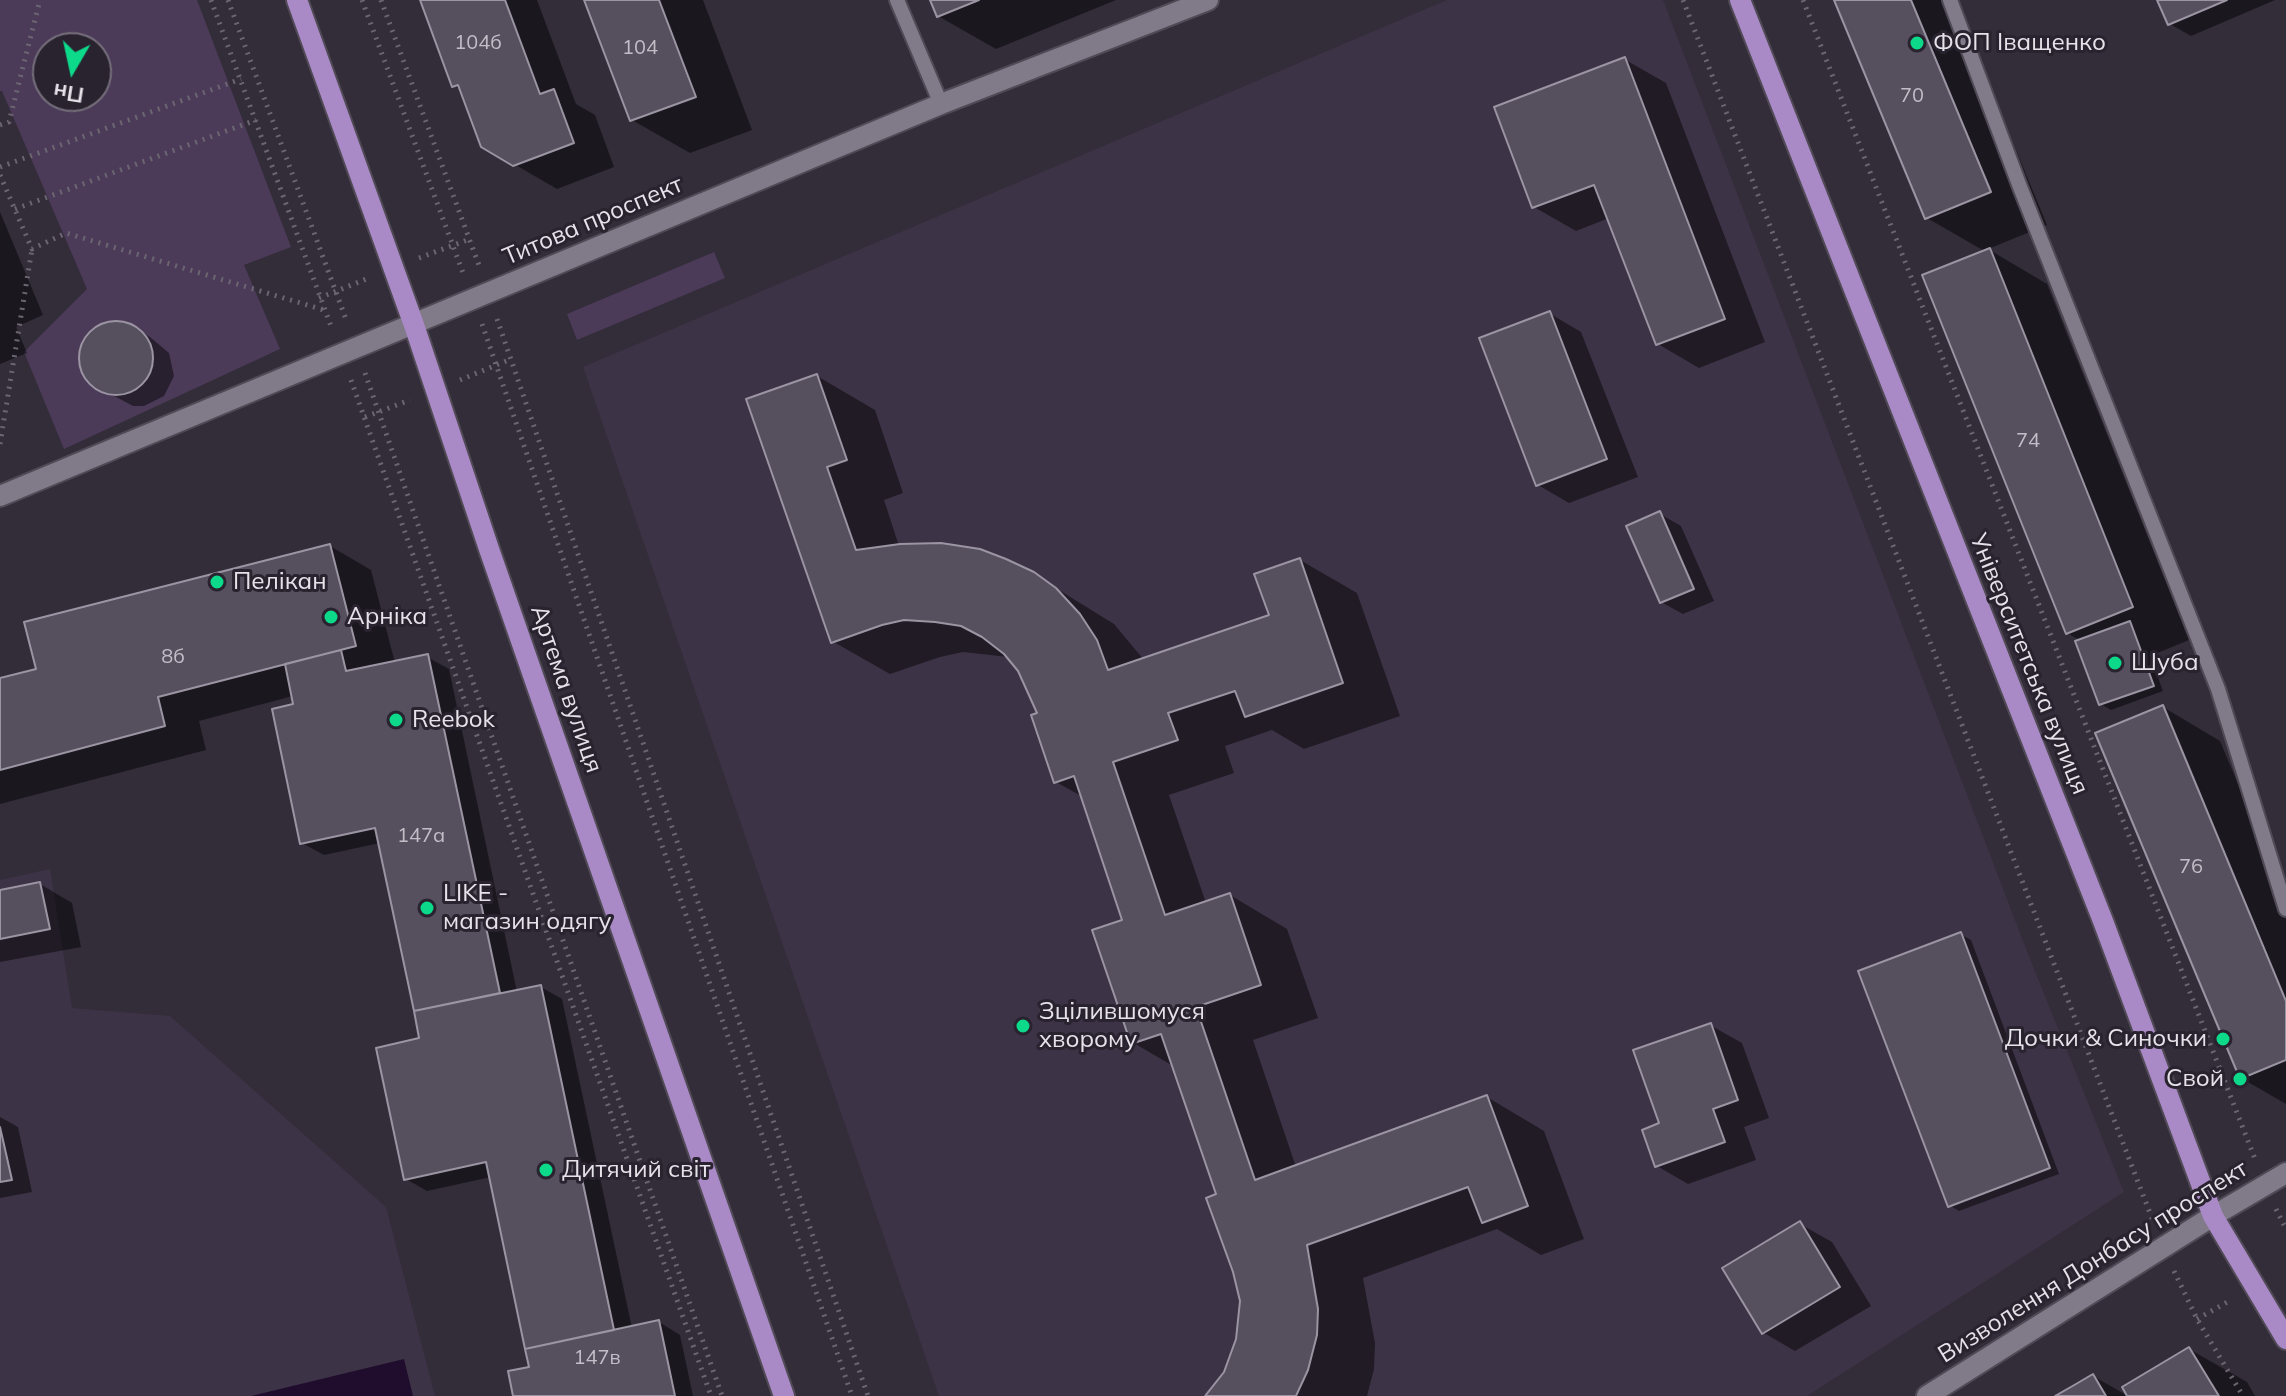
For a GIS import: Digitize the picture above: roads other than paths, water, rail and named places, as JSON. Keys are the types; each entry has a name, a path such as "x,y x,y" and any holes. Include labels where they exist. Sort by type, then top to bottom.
{"main road":[{"name":"Артема вулиця","path":"297,0 414,325 784,1396"},
{"name":"Університетська вулиця","path":"1740,0 2103,921 2213,1216 2286,1339"}],"street":[{"name":"Титова проспект","path":"0,496 941,104 1208,0"},
{"name":"Визволення Донбасу проспект","path":"1927,1396 2286,1173"}],"lane":[{"path":"897,0 941,104"},
{"path":"1950,0 2020,187 2218,689 2281,872 2286,909"}],"place":[{"name":"ФОП Іващенко","path":"1917,43"},
{"name":"Пелікан","path":"217,582"},
{"name":"Арніка","path":"331,617"},
{"name":"Шуба","path":"2115,663"},
{"name":"Reebok","path":"396,720"},
{"name":"LIKE - магазин одягу","path":"427,908"},
{"name":"Зцілившомуся хворому","path":"1023,1026"},
{"name":"Дочки & Синочки","path":"2223,1039"},
{"name":"Свой","path":"2240,1079"},
{"name":"Дитячий світ","path":"546,1170"}]}
